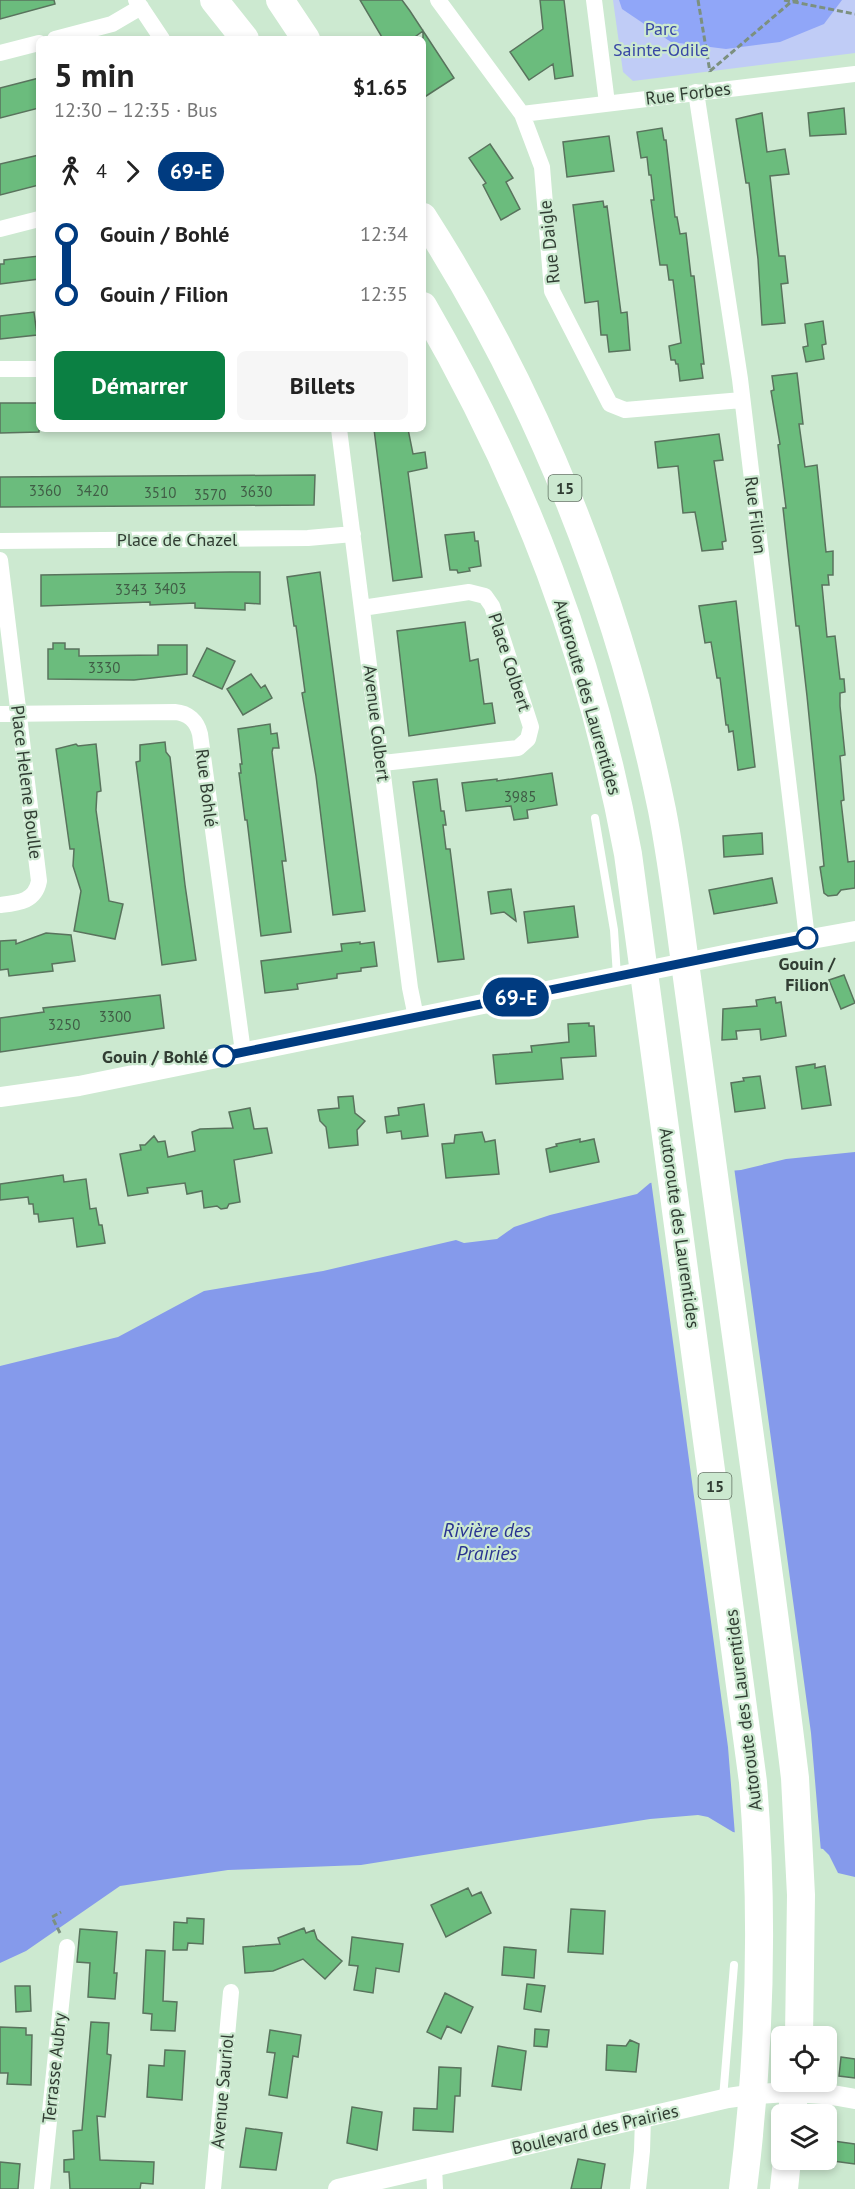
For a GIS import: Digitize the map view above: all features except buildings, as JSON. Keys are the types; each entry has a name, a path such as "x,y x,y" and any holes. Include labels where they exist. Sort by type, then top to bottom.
{"highway":[{"path":"214,0 244,36"},
{"path":"222,0 244,36"},
{"path":"280,0 304,36"},
{"name":"15","path":"426,222 485,321 554,461 585,541 616,633 655,780 676,900 792,1760 801,1895 799,2026"},
{"name":"Autoroute des Laurentides","path":"426,311 485,419 546,556 585,671 615,787 628,854 753,1782 759,1870 760,1968 756,2069 743,2189"},
{"path":"784,2189 786,2170"}],"street":[{"name":"Rue Daigle","path":"438,0 522,114 542,168 552,291 610,404 625,410 742,400"},
{"path":"594,0 607,103"},
{"path":"66,36 112,24 139,4 160,36"},
{"path":"0,53 36,44"},
{"name":"Rue Forbes","path":"522,114 855,74"},
{"name":"Rue Filion","path":"704,91 807,938"},
{"path":"0,229 36,220"},
{"path":"0,369 36,369"},
{"name":"Avenue Colbert","path":"339,432 410,988 416,1017"},
{"name":"Place de Chazel","path":"0,541 308,538 353,534"},
{"name":"Place Helene Boulle","path":"0,560 39,882 34,894 28,900 0,905"},
{"name":"Place Colbert","path":"362,608 469,592 484,596 492,606 531,727 528,739 518,747 382,763"},
{"name":"Rue Bohlé","path":"0,714 179,712 195,721 200,734 243,1052"},
{"path":"0,1097 70,1088 807,938 855,931"},
{"name":"Terrasse Aubry","path":"42,2189 67,1947"},
{"name":"Avenue Sauriol","path":"213,2189 231,1992"},
{"name":"Boulevard des Prairies","path":"338,2189 723,2099 786,2091 855,2098"},
{"path":"638,2189 643,2118"},
{"path":"434,2166 435,2189"}],"lane":[{"path":"595,818 614,930 617,976"},
{"path":"723,2099 734,1965"}],"path":[{"path":"698,0 710,71 704,91"},
{"path":"784,0 855,14"},
{"path":"710,71 791,2 798,0"},
{"path":"60,1930 52,1917 61,1912"}],"green space":[{"name":"Parc Sainte-Odile","path":"613,0 855,0 855,53 633,81 623,72"}],"shaded area":[{"path":"619,0 842,0 824,24 780,42 726,49 671,42 622,9"}],"water":[{"name":"Rivière des Prairies","path":"855,1152 855,1877 838,1873 829,1855 823,1849 733,1832 708,1817 698,1815 650,1819 361,1865 228,1870 120,1886 26,1951 0,1963 0,1366 118,1337 204,1291 323,1271 456,1240 464,1243 497,1239 514,1227 550,1215 637,1194 650,1183 704,1173 741,1170 786,1159"}],"pier":[{"path":"734,1167 811,1733 821,1852 735,1835 728,1747 651,1180"}],"bus line":[{"name":"69-E","path":"224,1056 807,938"}],"place":[{"name":"Gouin / Filion","path":"807,938"},
{"name":"Gouin / Bohlé","path":"224,1056"}]}
